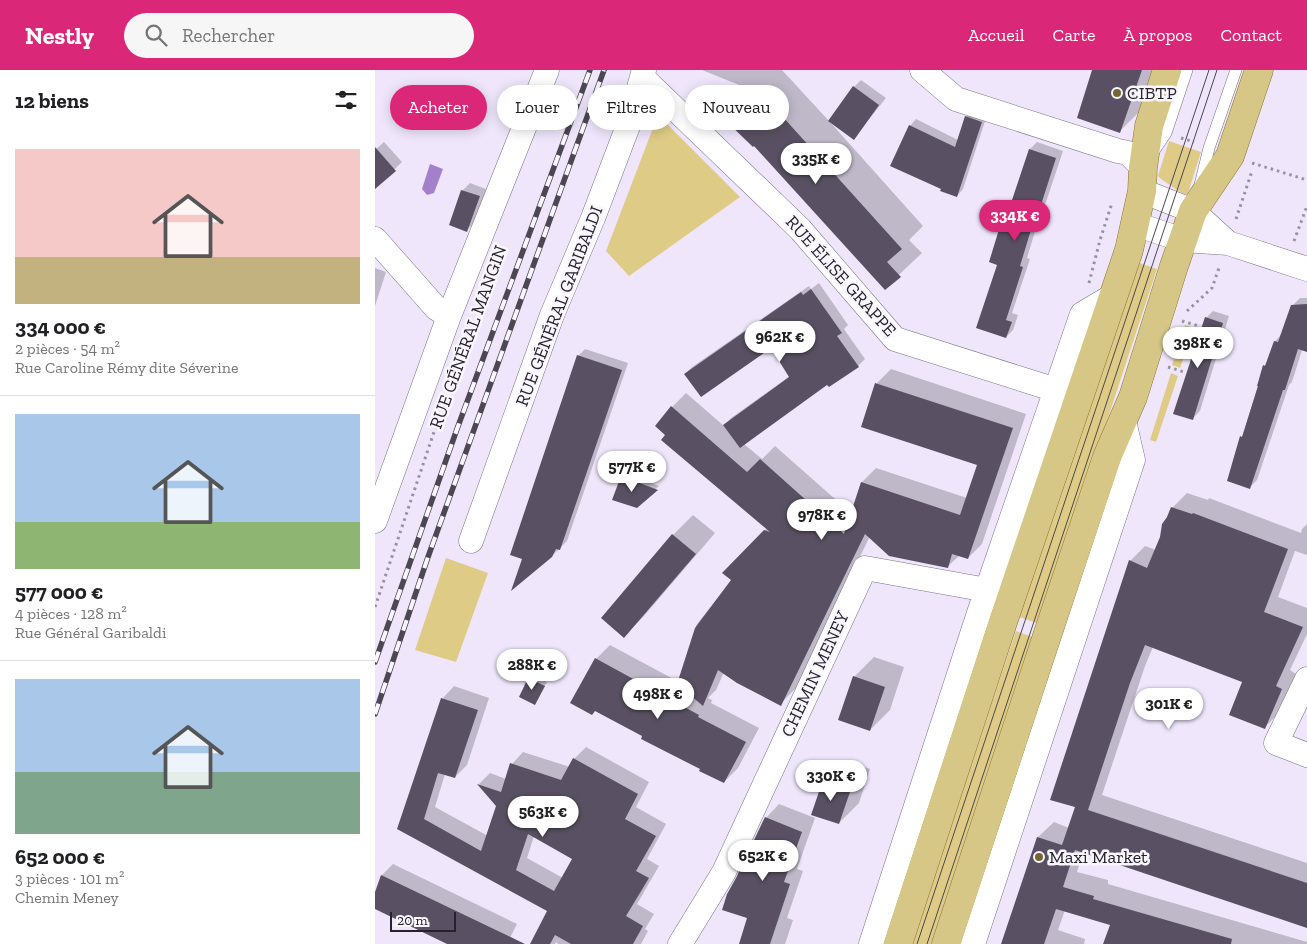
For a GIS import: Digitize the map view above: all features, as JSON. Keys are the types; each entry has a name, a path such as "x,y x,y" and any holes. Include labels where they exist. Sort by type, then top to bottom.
{"main road":[{"path":"898,944 1003,622 1129,250 1143,179 1149,126 1167,70"},
{"path":"945,944 1107,457 1124,421 1193,211 1230,156 1259,70"}],"street":[{"name":"RUE GÉNÉRAL MANGIN","path":"375,521 449,316 547,70"},
{"name":"RUE ÉLISE GRAPPE","path":"643,73 800,229 895,339 1056,390"},
{"name":"RUE GÉNÉRAL GARIBALDI","path":"471,542 552,315 593,218 628,126 643,73"},
{"path":"931,73 957,99 1128,153 1143,179 1193,211 1228,243"},
{"path":"1135,224 1183,240 1228,243 1307,269"},
{"path":"375,239 436,308 449,316"},
{"path":"871,944 987,590 1082,314 1114,295"},
{"path":"973,944 1133,460 1124,421"},
{"name":"CHEMIN MENEY","path":"681,944 724,872 865,568 987,590"},
{"path":"1307,679 1276,743 1307,755"}],"lane":[{"path":"1143,179 1166,132 1187,70"},
{"path":"1193,211 1209,148 1236,70"}],"path":[{"path":"1175,136 1202,145"},
{"path":"1249,162 1307,180"},
{"path":"1212,288 1254,164"},
{"path":"1182,321 1199,326"},
{"name":"RUE GÉNÉRAL MANGIN","path":"375,607 440,414"}],"shaded area":[{"path":"652,130 673,130 740,197 629,276 606,251"},
{"path":"1169,141 1201,152 1187,194 1183,194 1158,176"},
{"path":"430,164 443,169 434,193 427,195 422,189"},
{"path":"1137,262 1157,269 1040,624 1019,617"},
{"path":"1185,325 1194,328 1180,368 1172,365"},
{"path":"1171,373 1178,376 1156,442 1150,440"},
{"path":"446,558 488,573 456,662 415,650"},
{"path":"1016,631 1035,638 934,944 911,944"}],"building":[{"path":"1092,70 1142,70 1120,133 1077,118"},
{"path":"853,86 879,105 854,140 828,121"},
{"path":"965,116 982,122 957,197 940,191 941,189 890,166 909,125 955,147"},
{"path":"789,124 902,249 887,262 901,277 885,290 735,130 789,130"},
{"path":"375,147 396,171 375,189"},
{"path":"1029,149 1056,158 1039,211 1037,210 1020,266 1023,267 1006,320 1012,322 1006,338 976,328 997,265 989,262 1001,223 1004,224"},
{"path":"461,190 480,196 467,232 449,225"},
{"path":"811,289 842,333 837,336 859,367 829,387 827,385 740,448 723,425 789,377 771,348 701,397 684,374 801,292 803,295"},
{"path":"1307,304 1307,352 1298,349 1250,489 1227,481 1263,365 1265,366 1274,341 1278,342 1291,305"},
{"path":"1205,317 1223,323 1193,420 1173,414"},
{"path":"577,355 622,370 560,550 556,549 552,557 511,591 522,559 510,555"},
{"path":"875,383 1013,428 968,559 952,554 948,568 889,556 865,534 781,706 737,683 718,670 703,706 677,684 695,628 731,580 722,573 764,530 770,532 661,440 665,435 655,426 671,406 747,472 760,459 844,534 861,482 960,515 977,465 861,427"},
{"path":"621,476 658,490 637,508 612,500"},
{"path":"1171,507 1193,513 1288,549 1264,612 1303,627 1276,686 1282,689 1265,729 1229,715 1242,682 1145,645 1130,683 1088,810 1307,883 1307,928 1075,850 1063,887 1094,896 1093,899 1232,939 1231,944 1103,944 1110,925 1056,909 1044,944 1001,944 1037,837 1062,845 1075,807 1050,800 1129,560 1147,568 1160,537 1162,524"},
{"path":"672,534 696,554 624,638 601,618"},
{"path":"595,658 746,742 724,783 641,739 642,736 595,711 592,715 570,703"},
{"path":"853,676 885,687 870,731 838,720"},
{"path":"528,678 545,686 535,705 519,697"},
{"path":"441,698 478,710 455,778 438,773 424,819 481,851 496,806 477,784 501,792 510,763 561,780 573,758 638,794 625,819 656,836 636,871 649,878 626,916 643,926 633,944 571,944 555,935 550,944 530,944 547,911 397,829","holes":["528,834 572,859 554,891 516,870"]},
{"path":"823,780 851,789 839,824 811,815"},
{"path":"765,817 802,832 784,882 790,884 770,944 739,944 747,918 722,910 727,894"},
{"path":"381,875 525,944 447,944 375,909 375,892"}],"tram line":[{"path":"917,944 1209,70"},
{"path":"927,944 1217,70"}],"railway":[{"path":"375,662 457,429 590,70"},
{"path":"375,714 428,557 604,70"}],"place":[{"name":"CIBTP","path":"1117,93"},
{"name":"Maxi Market","path":"1039,857"}]}
